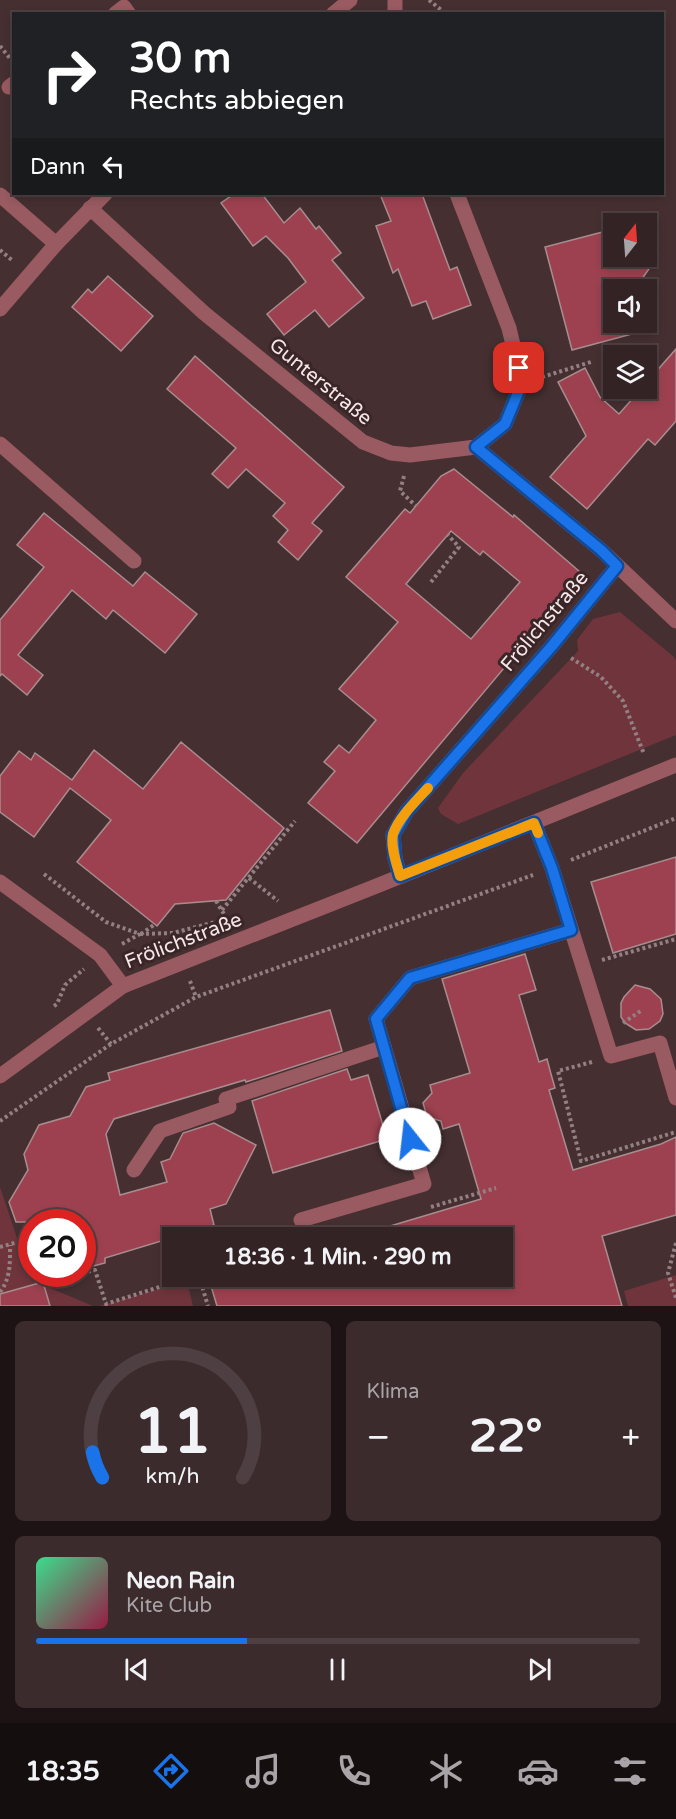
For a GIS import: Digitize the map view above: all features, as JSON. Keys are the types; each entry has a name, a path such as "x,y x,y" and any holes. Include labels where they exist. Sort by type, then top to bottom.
{"street":[{"path":"335,12 350,0"},
{"path":"117,12 124,6 128,12"},
{"path":"0,195 56,244"},
{"path":"0,309 56,244 104,195"},
{"path":"457,195 509,328 522,383 505,424 476,447"},
{"name":"Gunterstraße","path":"90,208 204,314 363,442 391,453 410,455 476,447"},
{"path":"0,444 134,561"},
{"name":"Frölichstraße","path":"476,447 601,550 676,621"},
{"name":"Frölichstraße","path":"400,876 395,858 393,835 407,811 552,646 617,566"},
{"name":"Frölichstraße","path":"0,1076 123,986 676,765"},
{"path":"534,823 552,868 611,1056 660,1043 676,1098"},
{"path":"0,882 100,955 123,986"},
{"path":"301,1220 424,1184 376,1019 410,978 571,930"},
{"path":"134,1170 160,1131 229,1107 226,1099 384,1047"}],"path":[{"path":"429,0 444,12"},
{"path":"0,46 12,60"},
{"path":"522,383 591,362"},
{"path":"410,455 400,491 416,506"},
{"path":"431,582 459,547 448,535"},
{"path":"552,646 601,677 623,701 644,754"},
{"path":"0,1121 111,1044 196,998 552,868 676,818"},
{"path":"222,910 295,821"},
{"path":"44,874 106,922 140,934"},
{"path":"249,878 278,901"},
{"path":"216,901 227,919"},
{"name":"Frölichstraße","path":"48,1011 57,1004 65,985 100,955 155,924"},
{"path":"582,966 676,939"},
{"path":"611,1056 558,1071 581,1161 676,1132"},
{"path":"0,1247 18,1242"},
{"path":"676,1243 668,1273 676,1298"},
{"path":"0,1292 11,1267 10,1245"},
{"path":"96,1273 106,1305 162,1287"},
{"path":"202,1287 208,1306"}],"shaded area":[{"path":"620,612 676,661 676,735 458,824 441,814 438,808 463,773 578,651 577,640 593,619"},
{"path":"0,1187 18,1241 18,1287 48,1287 93,1306 0,1306"},
{"path":"676,1275 676,1306 628,1306 624,1291"},
{"path":"166,1287 188,1287 193,1306 99,1306"}],"building":[{"path":"233,195 263,195 284,223 300,208 316,229 319,226 341,253 332,260 364,298 329,327 315,310 284,335 267,314 306,282 288,258 266,236 253,246 221,203"},
{"path":"380,195 422,195 450,270 457,267 471,305 433,319 426,301 412,306 398,269 393,273 376,226 391,221"},
{"path":"603,232 603,267 650,267 642,279 603,279 603,333 632,334 572,350 545,247"},
{"path":"108,276 153,316 121,351 72,307 88,289 92,293"},
{"path":"676,349 676,421 655,445 648,439 587,509 550,477 586,436 558,382 585,368 600,397 619,414 632,399 657,399 657,371"},
{"path":"195,356 344,487 312,523 322,531 298,560 278,542 288,530 273,516 285,503 246,469 228,488 212,474 236,448 167,389"},
{"path":"454,469 513,517 514,515 587,578 507,669 504,668 357,843 308,803 335,771 324,762 339,745 349,753 376,720 339,689 398,622 346,577 405,509 410,513 441,476","holes":["451,531 480,555 483,551 520,582 471,639 406,584"]},
{"path":"44,513 133,586 145,572 197,614 165,653 113,610 106,619 72,590 18,655 43,675 27,695 2,674 0,676 0,620 44,567 17,545"},
{"path":"181,742 284,828 226,900 175,904 157,926 77,862 111,820 70,788 34,837 0,812 0,776 19,751 31,760 35,753 72,780 94,750 143,789"},
{"path":"676,857 676,934 613,953 591,882"},
{"path":"525,954 536,990 519,995 539,1062 547,1059 555,1088 549,1090 573,1170 661,1144 676,1137 676,1215 602,1236 622,1306 217,1306 211,1287 513,1287 513,1227 387,1227 481,1199 459,1124 443,1129 441,1121 427,1117 423,1103 432,1093 430,1085 470,1073 442,979"},
{"path":"635,985 650,989 661,999 663,1014 660,1021 649,1029 636,1030 625,1023 621,1017 621,1003"},
{"path":"330,1010 342,1051 246,1082 245,1080 114,1119 106,1134 120,1195 167,1182 161,1162 170,1159 183,1133 214,1123 256,1145 226,1204 210,1209 214,1225 162,1227 162,1241 105,1258 105,1263 96,1265 96,1209 18,1209 18,1222 16,1222 9,1202 28,1170 24,1154 39,1125 70,1116 86,1087 110,1080 108,1073"},
{"path":"347,1069 351,1080 368,1075 387,1139 273,1173 252,1101"},
{"path":"25,1287 44,1287 50,1306 0,1306 0,1294"}],"slow traffic":[{"path":"428,788 407,811 393,835 395,858 400,876 534,823 538,833"}],"route":[{"path":"410,1139 376,1019 410,978 571,930 552,868 534,823 400,876 395,858 393,835 407,811 552,646 617,566 601,550 476,447 505,424 522,383 519,368"}]}
